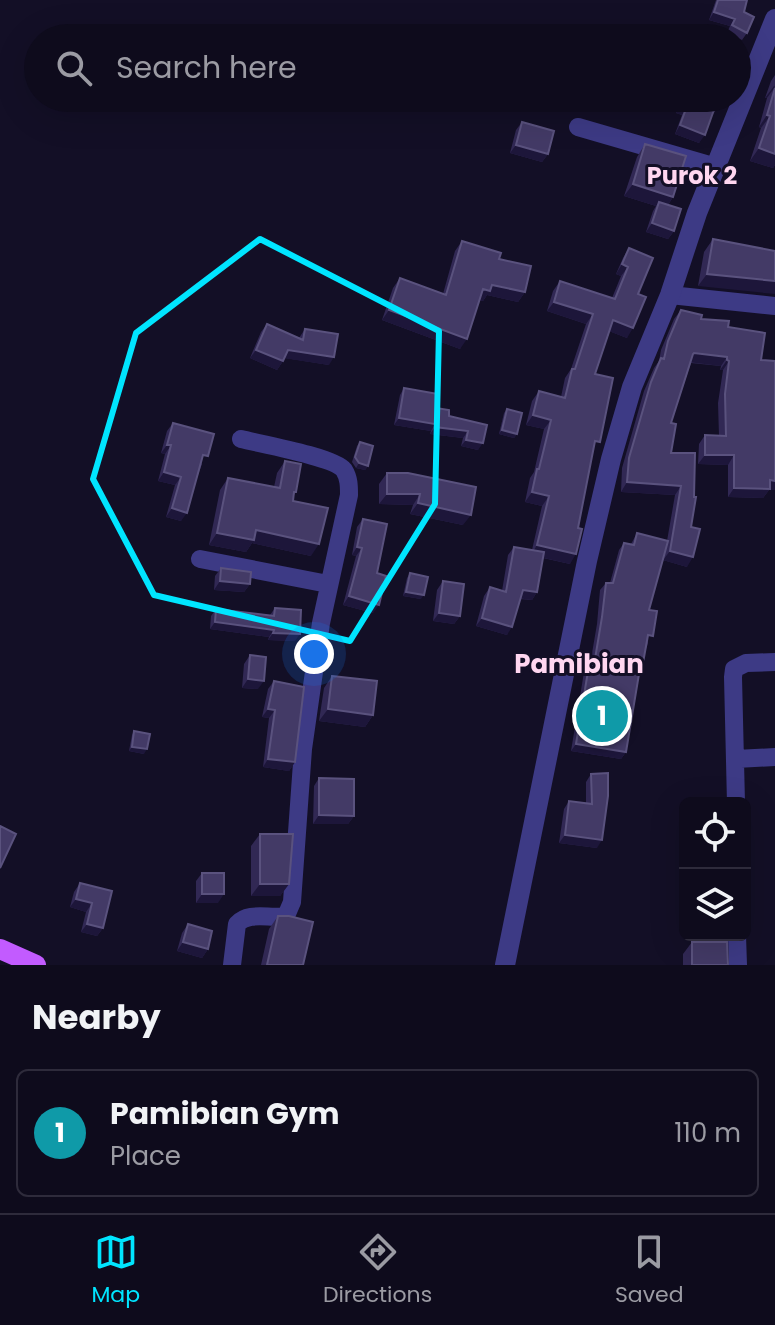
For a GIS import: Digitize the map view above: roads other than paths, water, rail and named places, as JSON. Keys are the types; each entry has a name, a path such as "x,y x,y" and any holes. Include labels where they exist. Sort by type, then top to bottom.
{"main road":[{"path":"0,949 36,965"}],"street":[{"path":"751,91 769,52 775,19"},
{"path":"505,965 587,561 611,459 632,387 670,295 697,213 741,112"},
{"path":"578,127 716,167"},
{"path":"670,295 775,306"},
{"path":"232,965 240,920 286,916 292,902 303,749 328,584 349,495 349,481 338,464 241,439"},
{"path":"200,559 328,584"},
{"path":"736,797 734,669 746,663 775,662"},
{"path":"736,759 775,757"},
{"path":"737,941 738,965"}],"place":[{"name":"Pamibian Gym","path":"602,716"}],"district":[{"name":"Purok 2","path":"692,176"},
{"name":"Pamibian","path":"579,664"}]}
